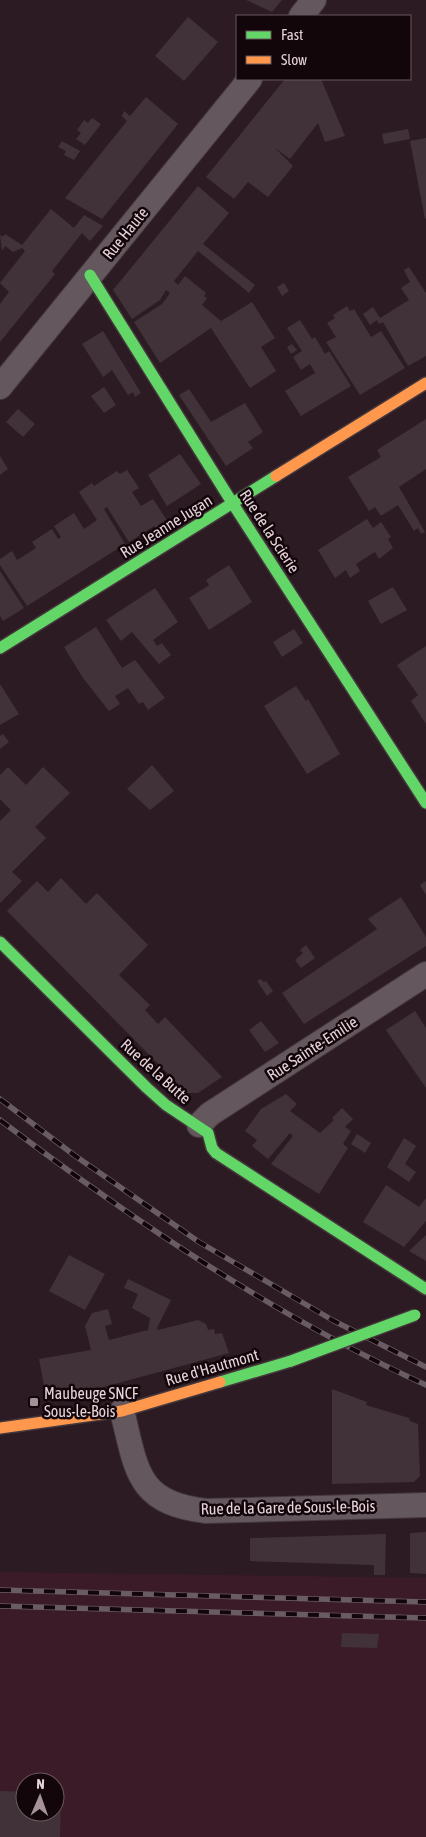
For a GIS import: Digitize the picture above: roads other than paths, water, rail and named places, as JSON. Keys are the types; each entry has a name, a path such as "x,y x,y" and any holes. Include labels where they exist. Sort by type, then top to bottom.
{"street":[{"path":"302,15 314,0"},
{"name":"Rue Haute","path":"0,387 249,80"},
{"name":"Rue de la Scierie","path":"90,275 233,504 426,803"},
{"name":"Rue Jeanne Jugan","path":"0,648 426,383"},
{"name":"Rue de la Butte","path":"0,942 147,1088 166,1105 208,1133 212,1148 227,1162 426,1289"},
{"name":"Rue Sainte-Emilie","path":"199,1126 210,1114 426,974"},
{"name":"Rue d'Hautmont","path":"0,1428 41,1424 122,1410 291,1361 426,1310"},
{"name":"Rue de la Gare de Sous-le-Bois","path":"122,1410 137,1467 149,1490 164,1501 182,1508 206,1511 426,1505"}],"railway":[{"path":"0,1099 74,1155 199,1242 334,1321 426,1367"},
{"path":"0,1120 153,1230 259,1297 369,1358 426,1385"},
{"path":"0,1590 426,1602"},
{"path":"0,1606 426,1618"}],"place":[{"name":"Maubeuge SNCF Sous-le-Bois","path":"34,1402"}]}
